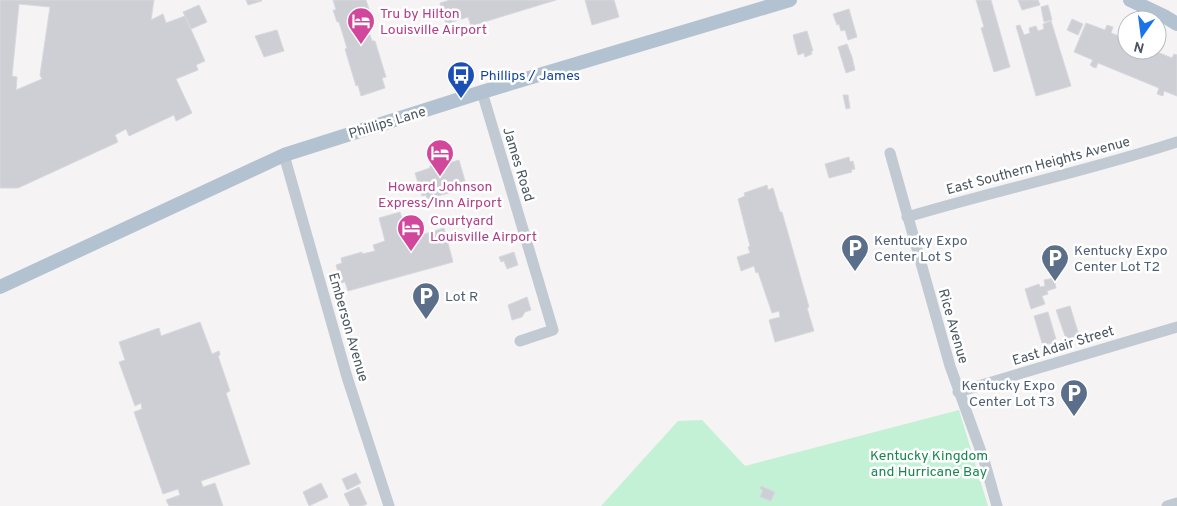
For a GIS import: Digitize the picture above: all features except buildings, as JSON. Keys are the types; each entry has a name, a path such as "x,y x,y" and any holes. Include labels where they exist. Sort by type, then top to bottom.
{"main road":[{"name":"Phillips Lane","path":"0,287 284,155 482,92 790,0"},
{"path":"1130,0 1177,24"}],"street":[{"name":"James Road","path":"482,92 553,330 520,341"},
{"name":"East Southern Heights Avenue","path":"908,217 1007,188 1106,164 1177,142"},
{"name":"Rice Avenue","path":"890,152 958,392 984,460 997,506"},
{"name":"Emberson Avenue","path":"284,155 347,377 389,506"},
{"name":"East Adair Street","path":"958,392 1177,327"},
{"path":"1167,506 1177,503"}],"green space":[{"name":"Kentucky Kingdom and Hurricane Bay","path":"959,410 988,506 601,506 678,421 702,420 745,466"}],"place":[{"name":"Tru by Hilton Louisville Airport","path":"361,45"},
{"name":"Phillips / James","path":"461,99"},
{"name":"Howard Johnson Express/Inn Airport","path":"440,177"},
{"name":"Courtyard Louisville Airport","path":"411,252"},
{"name":"Kentucky Expo Center Lot S","path":"855,272"},
{"name":"Kentucky Expo Center Lot T2","path":"1055,282"},
{"name":"Lot R","path":"426,320"},
{"name":"Kentucky Expo Center Lot T3","path":"1074,417"}]}
